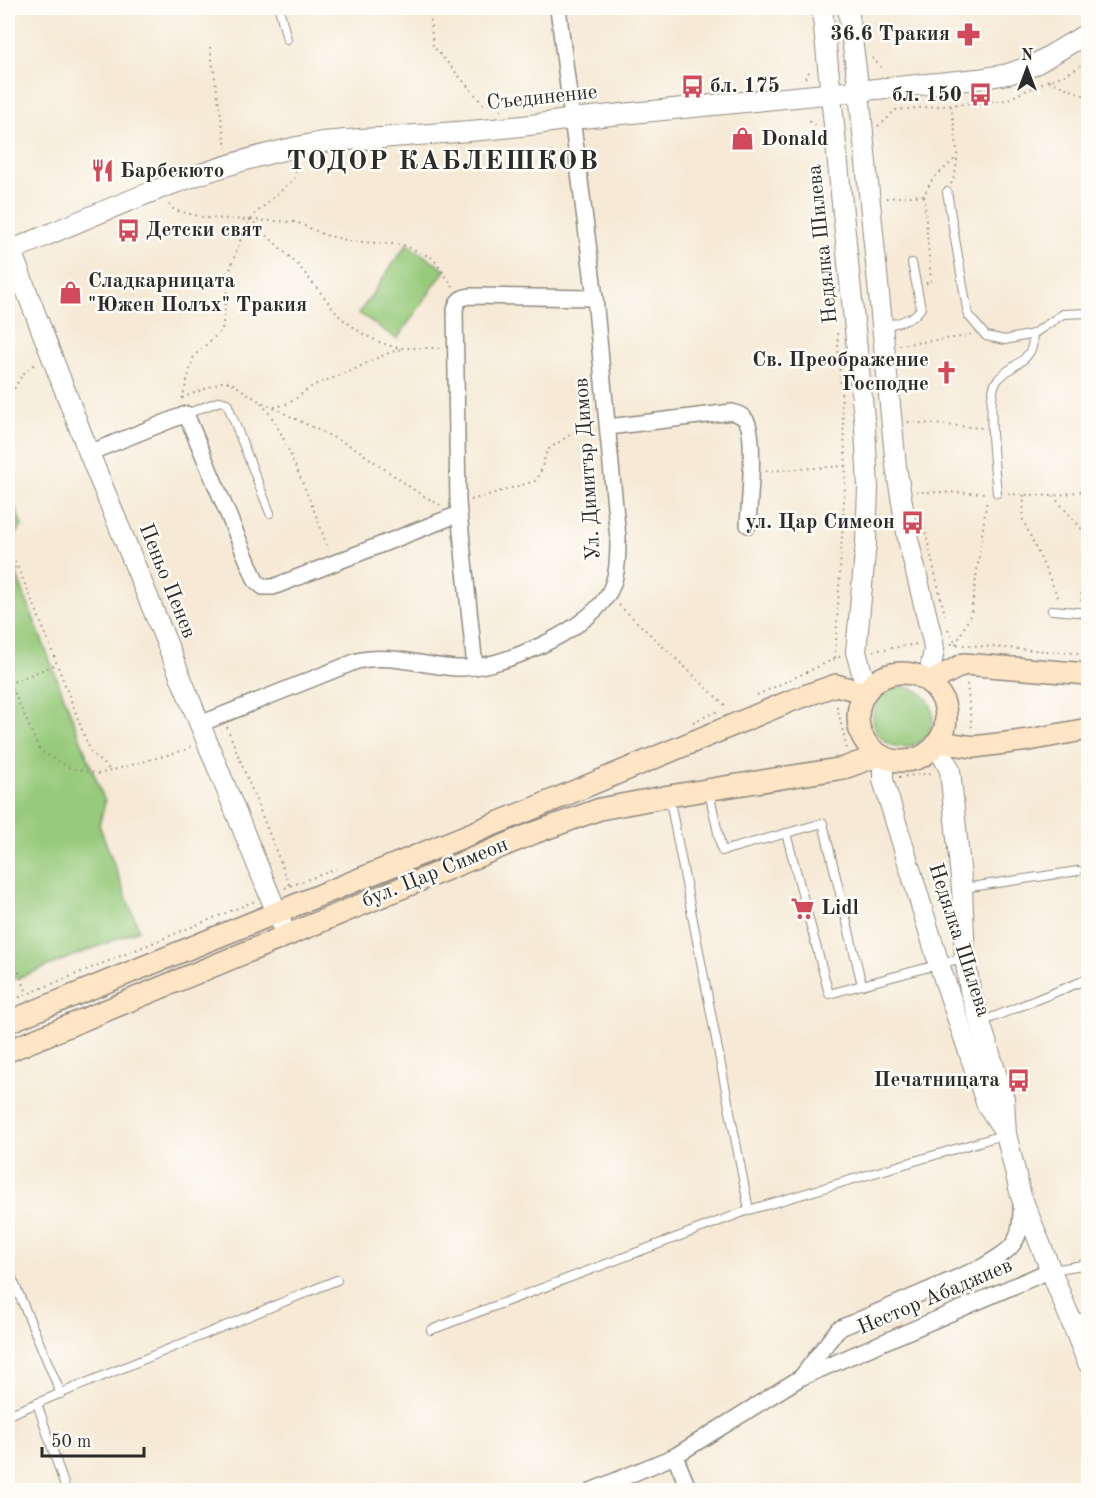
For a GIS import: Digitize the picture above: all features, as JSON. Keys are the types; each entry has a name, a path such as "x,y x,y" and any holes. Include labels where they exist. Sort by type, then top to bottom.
{"main road":[{"path":"929,681 964,664 1089,674"},
{"path":"902,672 915,674 929,681 939,692 945,704 947,717 945,730 938,743 926,754 912,760 897,760 882,756 871,748 859,727 860,704 866,691 877,680 889,674 902,672"},
{"name":"бул. Цар Симеон","path":"8,1022 571,794 804,696 836,685 866,691"},
{"path":"938,743 974,747 1089,729"},
{"name":"бул. Цар Симеон","path":"8,1051 534,833 600,809 844,768 882,756"}],"street":[{"name":"Ул. Димитър Димов","path":"203,731 222,715 372,657 458,668 498,662 549,642 587,618 608,594 615,576 618,538 595,297 558,8"},
{"name":"Недялка Шилева","path":"822,8 866,428 867,531 856,652 866,691"},
{"path":"848,8 900,494 934,650 929,681"},
{"name":"Съединение","path":"8,248 229,165 319,143 533,125 571,119 978,79 1008,74 1034,65 1089,33"},
{"name":"Пеньо Пенев","path":"8,248 88,453 286,935"},
{"path":"475,667 457,511 454,310 460,299 471,296 595,297"},
{"path":"607,421 732,412 743,417 749,427 752,472 748,525"},
{"path":"88,453 186,414 256,581 263,587 273,587 333,564 457,511"},
{"name":"Недялка Шилева","path":"938,743 950,770 962,888 964,958 970,990 971,1026"},
{"name":"Недялка Шилева","path":"882,756 883,780 939,964 971,1026 1004,1099 1006,1134 1021,1196 1051,1270 1080,1318 1089,1363"},
{"name":"Нестор Абаджиев","path":"800,1378 838,1329 982,1267 1004,1254 1017,1240 1021,1222 1021,1196"},
{"name":"Нестор Абаджиев","path":"592,1491 675,1456 800,1378 1051,1270"},
{"path":"675,1456 689,1491"}],"lane":[{"path":"279,8 287,39"},
{"path":"947,192 968,315 986,336 1005,340 1033,334 1063,314 1089,313"},
{"path":"881,326 910,319 921,308 912,263"},
{"path":"993,493 993,392 995,384 1032,349 1033,334"},
{"path":"186,414 220,401 227,403 270,513"},
{"path":"1052,610 1089,613"},
{"path":"708,790 722,851 823,823 862,985"},
{"path":"669,796 749,1210"},
{"path":"786,833 829,994 964,958"},
{"path":"962,888 1078,870"},
{"path":"971,1026 1089,979"},
{"path":"431,1330 749,1210 1006,1134"},
{"name":"Нестор Абаджиев","path":"1051,1270 1089,1264"},
{"path":"8,1268 61,1394"},
{"path":"8,1415 337,1280"},
{"path":"37,1403 66,1491"}],"path":[{"path":"429,8 434,46 483,104 499,103 507,126"},
{"path":"210,47 229,165"},
{"path":"868,54 884,69"},
{"path":"1047,81 1088,96"},
{"path":"947,192 957,173 951,106"},
{"path":"809,121 819,127"},
{"path":"186,414 182,406 182,398 194,356 222,330 231,266 243,233 250,220 294,179 296,174 292,149"},
{"path":"917,284 930,282 924,195 932,180 957,157"},
{"path":"161,189 171,208 178,212 207,218 296,222 333,237 364,243 397,243 429,255 437,262 460,299"},
{"path":"883,198 924,195"},
{"path":"250,220 299,266 341,318 381,343 398,348 455,348"},
{"path":"835,658 846,466 837,325"},
{"path":"900,345 969,336 976,327"},
{"path":"274,407 294,400 311,387 372,360 407,348"},
{"path":"8,399 22,375 50,351"},
{"path":"182,398 222,382 230,382 259,401 355,448 457,511 535,481 540,474 547,450 607,421"},
{"path":"259,401 281,432 317,514 333,564"},
{"path":"908,422 993,429"},
{"path":"752,472 846,466"},
{"path":"1024,495 1023,520 1063,611 1082,601 1086,491"},
{"path":"993,493 971,614 956,645 1089,654"},
{"path":"1053,496 1089,536"},
{"path":"8,545 91,753 110,770"},
{"path":"8,567 18,568"},
{"path":"608,594 728,708"},
{"path":"876,651 925,643"},
{"path":"9,683 57,664"},
{"path":"8,670 9,683 40,751 70,768 99,774 185,750 203,731"},
{"path":"966,681 972,729"},
{"path":"837,706 847,750"},
{"path":"222,715 290,886"},
{"path":"896,777 939,772"},
{"path":"8,1002 253,902"},
{"path":"8,944 27,993"}],"green space":[{"path":"407,244 445,270 397,339 359,313"},
{"path":"8,489 22,526 8,541"},
{"path":"8,553 105,802 99,825 139,930 8,982"},
{"path":"903,687 920,692 928,700 933,717 928,734 920,742 903,747 886,742 878,734 873,717 878,700 886,692"}],"place":[{"name":"36.6 Тракия","path":"968,34"},
{"name":"бл. 175","path":"692,86"},
{"name":"бл. 150","path":"980,95"},
{"name":"Donald","path":"743,139"},
{"name":"Барбекюто","path":"102,171"},
{"name":"Детски свят","path":"128,230"},
{"name":"Сладкарницата \"Южен Полъх\" Тракия","path":"70,293"},
{"name":"Св. Преображение Господне","path":"947,372"},
{"name":"ул. Цар Симеон","path":"913,522"},
{"name":"Lidl","path":"803,908"},
{"name":"Печатницата","path":"1018,1080"}],"district":[{"name":"ТОДОР КАБЛЕШКОВ","path":"443,161"}]}
